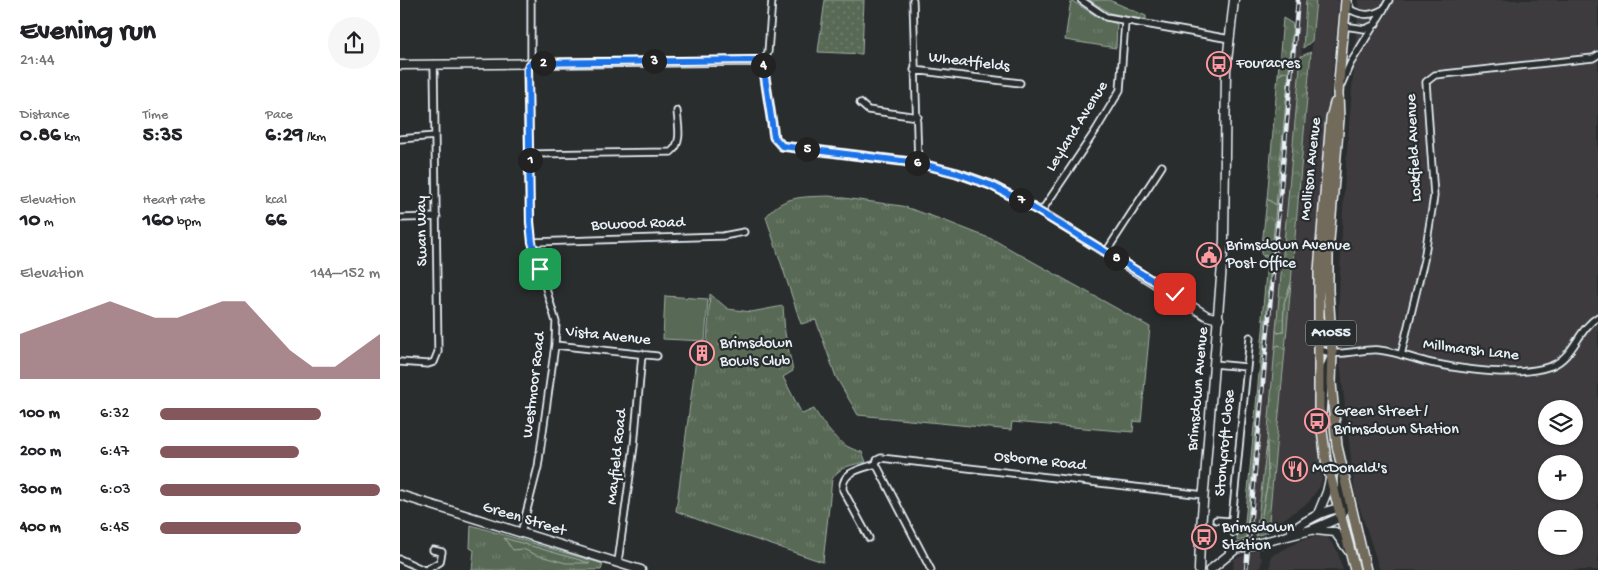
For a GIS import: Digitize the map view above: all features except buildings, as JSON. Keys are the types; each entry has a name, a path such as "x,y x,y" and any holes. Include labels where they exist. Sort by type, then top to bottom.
{"main road":[{"name":"Mollison Avenue","path":"1346,0 1328,253 1328,290 1332,353 1331,382 1342,476 1344,512 1355,570"},
{"name":"Mollison Avenue","path":"1338,93 1332,118 1320,244 1319,408 1330,477 1344,512 1359,533 1366,570"}],"street":[{"name":"Westmoor Road","path":"521,533 538,468 555,345 556,322 532,242 528,67 531,63 531,0"},
{"path":"772,0 768,52 763,64 774,137 779,144 918,163 957,173 990,185 1040,212 1208,316 1219,319"},
{"path":"913,0 918,163"},
{"path":"1081,0 1106,17 1125,22 1230,39"},
{"name":"Brimsdown Avenue","path":"1200,570 1198,559 1224,240 1226,78 1234,0"},
{"path":"1346,0 1351,10 1360,14 1372,15 1384,9"},
{"path":"1338,93 1350,64 1377,23 1389,0"},
{"name":"Leyland Avenue","path":"1040,212 1096,130 1120,90 1125,22"},
{"path":"1344,26 1365,29 1377,23"},
{"name":"Lockfield Avenue","path":"1402,355 1424,260 1434,196 1426,82 1435,75 1593,58 1598,55"},
{"path":"400,65 756,60 763,64"},
{"name":"Swan Way","path":"400,362 428,364 434,362 438,352 434,64"},
{"name":"Wheatfields","path":"914,70 1020,83"},
{"path":"860,103 868,110 918,117"},
{"path":"530,154 671,152 677,146 678,140 677,111"},
{"path":"400,139 435,136"},
{"path":"1106,252 1162,166"},
{"path":"400,218 437,217"},
{"name":"Bowood Road","path":"532,242 723,236 744,232"},
{"name":"Millmarsh Lane","path":"1320,349 1332,353 1377,350 1438,364 1503,372 1531,370 1559,361 1585,328 1598,317"},
{"name":"Stonycroft Close","path":"1234,533 1232,520 1250,336"},
{"name":"Vista Avenue","path":"555,345 657,356"},
{"name":"Mollison Avenue","path":"1321,428 1326,367 1332,353"},
{"name":"Mayfield Road","path":"618,562 634,446 642,354"},
{"name":"Stonycroft Close","path":"1214,364 1246,367"},
{"name":"Osborne Road","path":"876,464 877,460 881,458 1204,496"},
{"path":"869,538 843,490 842,483 848,474 876,464 931,570"},
{"path":"1289,535 1295,528 1307,523 1318,514 1327,492 1330,477"},
{"name":"Green Street","path":"400,495 640,570"},
{"path":"1318,514 1344,512"},
{"path":"1311,530 1344,512"},
{"name":"Stonycroft Close","path":"1216,520 1232,520"},
{"path":"1210,570 1236,549 1311,530 1324,529 1336,532 1351,554"},
{"path":"400,559 425,570 440,562 442,552 433,550"}],"shaded area":[{"path":"1295,0 1306,0 1267,442 1256,536 1246,539"},
{"path":"1316,0 1339,0 1318,239 1314,310 1314,396 1322,479 1320,486 1309,502 1269,529"},
{"path":"1359,0 1598,0 1598,570 1380,570 1355,494 1337,336 1344,189"},
{"path":"1326,535 1337,550 1343,570 1270,570 1271,556 1304,539"},
{"path":"1259,549 1259,557 1262,557 1260,570 1233,570 1234,559"}],"green space":[{"path":"825,0 864,0 862,54 818,52"},
{"path":"1071,0 1096,16 1117,24 1116,48 1065,40"},
{"path":"1089,0 1109,0 1146,16 1146,20 1110,13"},
{"path":"1306,0 1316,0 1312,41 1303,48"},
{"path":"1283,18 1293,24 1289,70 1278,75"},
{"path":"1311,52 1291,283 1284,303 1283,332 1278,333 1276,330 1301,56"},
{"path":"1289,70 1276,205 1267,199 1278,75"},
{"path":"829,196 902,206 994,240 1150,327 1141,422 1134,421 1133,432 1012,422 1011,430 858,415 836,377 816,320 801,324 766,217 772,210 786,201 802,197"},
{"path":"1267,199 1276,205 1272,254 1263,256 1261,254"},
{"path":"1272,254 1246,539 1237,541 1238,533 1244,533 1264,320 1262,319 1267,261 1263,256"},
{"path":"1291,283 1285,350 1279,345 1275,347 1276,330 1278,333 1283,332 1284,303"},
{"path":"710,294 728,309 751,312 783,306 785,333 793,371 783,377 802,414 814,409 834,436 846,446 862,452 866,462 851,465 839,471 832,479 823,562 676,511 696,359 706,360"},
{"path":"665,296 708,299 705,341 663,339"},
{"path":"1279,345 1285,350 1268,532 1261,521 1268,480 1267,442 1275,347"},
{"path":"1267,442 1268,480 1261,521 1268,532 1256,536"},
{"path":"471,525 603,564 601,570 472,570 474,550 470,548"},
{"path":"504,538 590,563 566,563 536,555 523,549 513,550"}],"railway":[{"path":"1246,570 1298,0"}],"place":[{"name":"Fouracres","path":"1219,64"},
{"name":"Brimsdown Avenue Post Office","path":"1209,255"},
{"name":"Brimsdown Bowls Club","path":"702,353"},
{"name":"Green Street / Brimsdown Station","path":"1317,421"},
{"name":"McDonald's","path":"1295,469"},
{"name":"Brimsdown Station","path":"1204,537"}],"route":[{"path":"540,269 532,242 530,222 528,67 531,63 756,60 763,64 774,137 782,146 835,151 918,163 957,173 990,185 1020,200 1175,294"}]}
